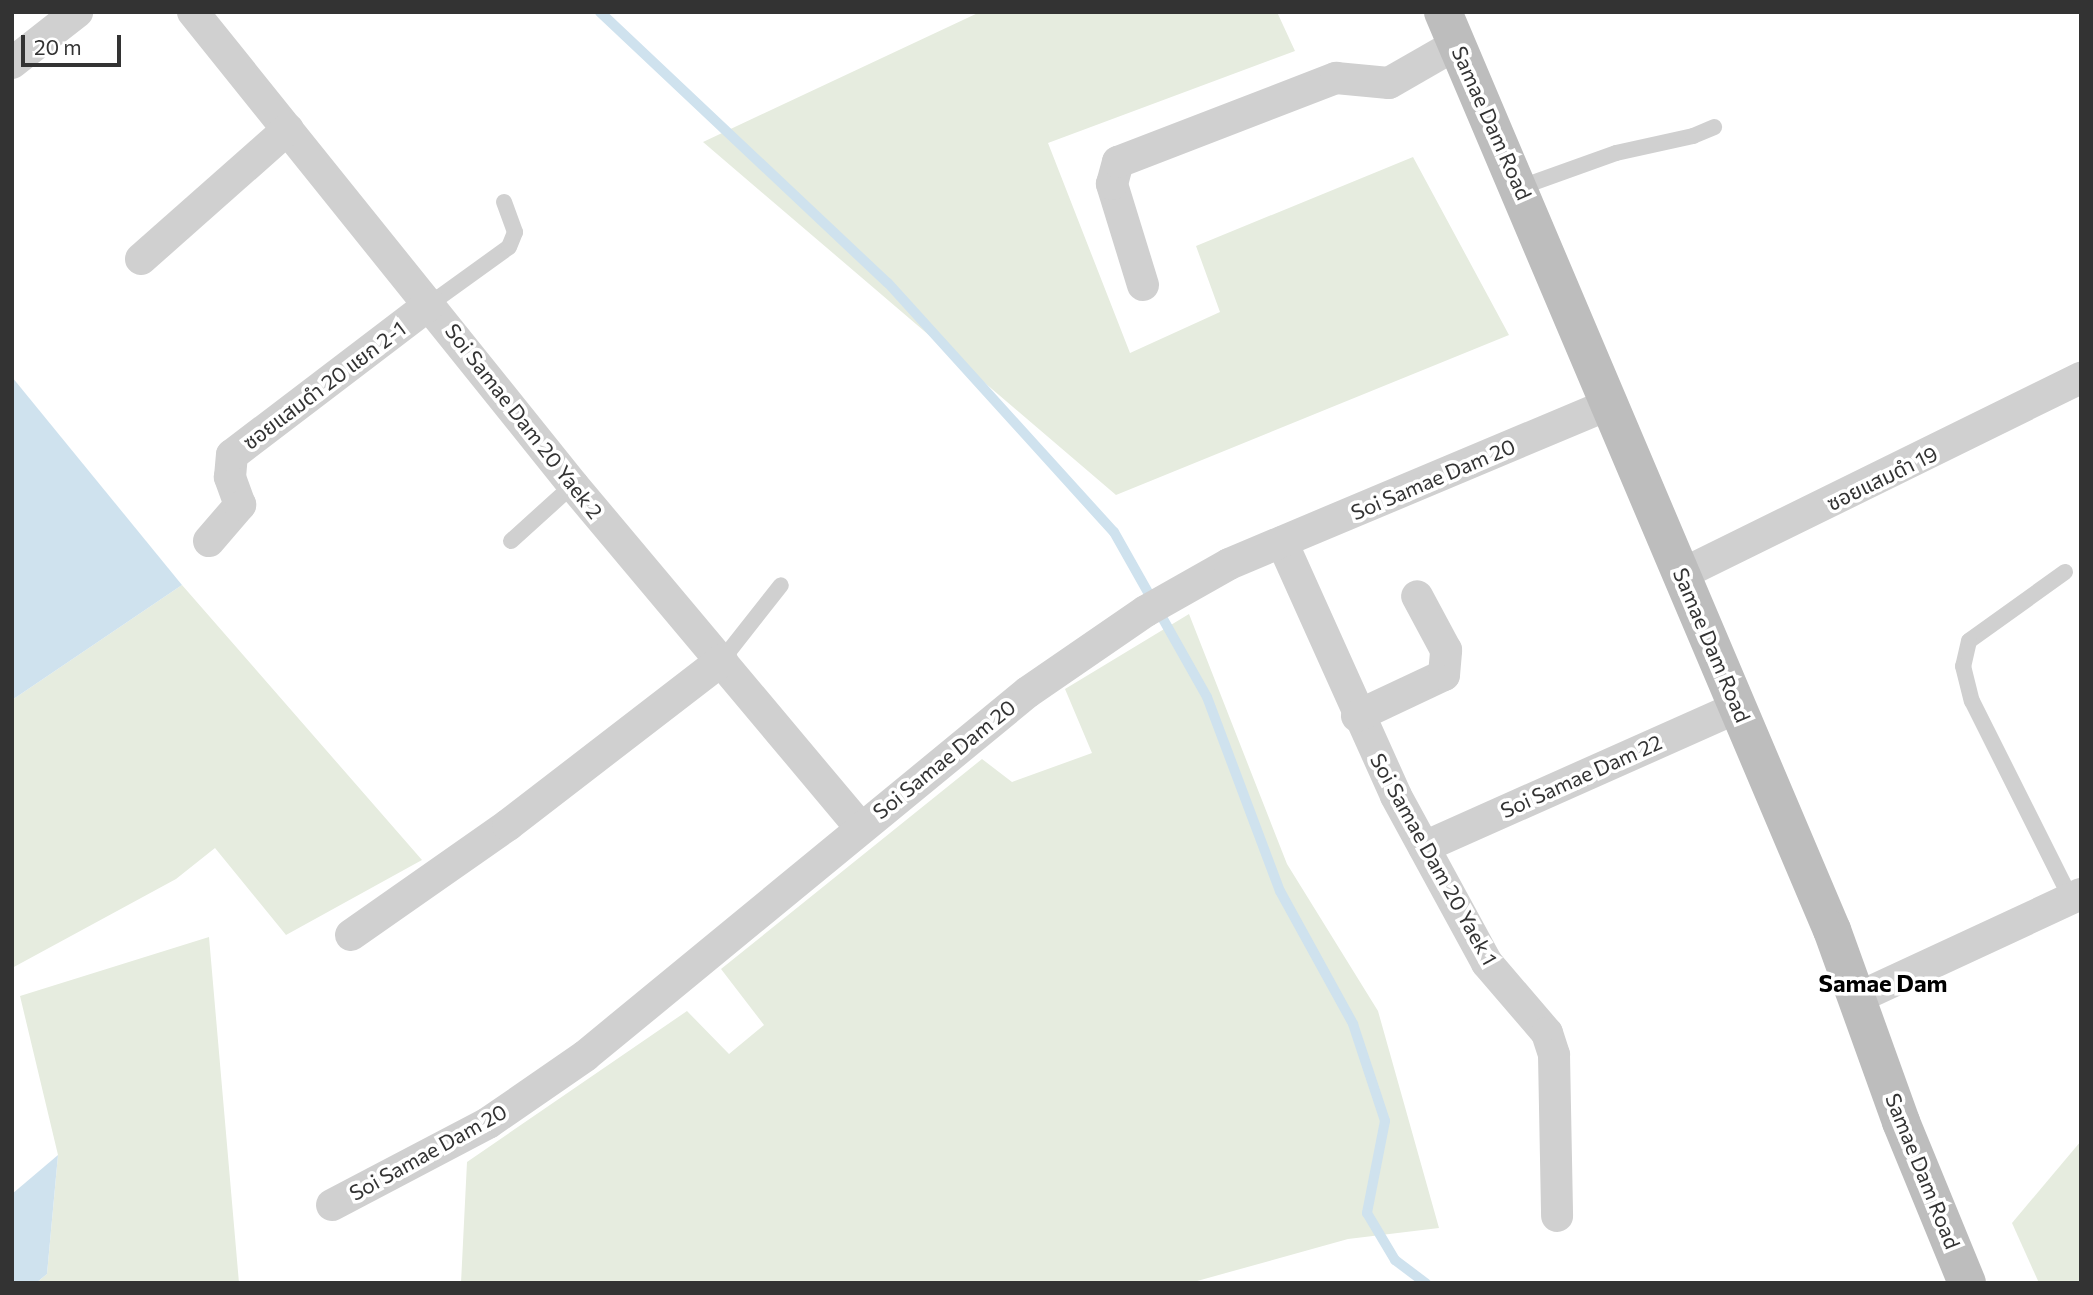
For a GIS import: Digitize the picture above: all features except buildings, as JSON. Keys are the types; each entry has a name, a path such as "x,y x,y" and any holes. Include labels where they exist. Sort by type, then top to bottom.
{"street":[{"path":"12,63 78,12"},
{"name":"Soi Samae Dam 20 Yaek 2","path":"193,12 573,485 859,826"},
{"path":"1143,285 1112,184 1118,162 1336,78 1389,83 1450,28"},
{"name":"Samae Dam Road","path":"1450,28 1521,187 1859,997 1901,1122 1967,1283"},
{"path":"141,259 288,130"},
{"name":"ซอยแสมดำ 20 แยก 2-1","path":"209,541 240,505 230,477 232,455 430,304"},
{"name":"ซอยแสมดำ 19","path":"1682,574 2081,379"},
{"name":"Soi Samae Dam 20","path":"332,1205 488,1123 585,1056 705,961 859,826 924,780 1028,692 1146,611 1229,564 1612,403"},
{"name":"Soi Samae Dam 20 Yaek 1","path":"1282,542 1357,716 1424,847 1487,963 1547,1032 1554,1055 1557,1216"},
{"path":"1357,716 1444,675 1446,650 1417,596"},
{"path":"351,935 508,825 722,660"},
{"name":"Soi Samae Dam 22","path":"1424,847 1738,707"},
{"path":"1859,997 2075,896"}],"lane":[{"path":"1521,187 1616,153 1682,139 1714,127"},
{"path":"430,304 509,247 515,232 504,202"},
{"path":"511,541 573,485"},
{"path":"2065,572 1969,641 1963,666 1972,701 2075,896"},
{"path":"722,660 781,585"}],"shaded area":[{"path":"980,12 1277,12 1295,51 1048,143 1130,353 1220,312 1196,246 1413,157 1509,335 1116,495 703,142"},
{"path":"182,585 422,860 286,935 215,848 176,879 12,968 12,700"},
{"path":"1189,614 1287,864 1378,1011 1439,1228 1348,1239 1190,1283 461,1283 467,1162 687,1011 729,1054 764,1025 721,969 982,759 1012,782 1092,753 1065,689"},
{"path":"209,937 239,1283 36,1283 47,1274 58,1155 20,996"},
{"path":"2081,1141 2081,1283 2039,1283 2012,1223"}],"water":[{"path":"12,377 182,585 12,700"},
{"path":"58,1155 47,1274 36,1283 12,1283 12,1194"}],"waterway":[{"path":"600,12 888,283 1114,532 1207,697 1280,891 1353,1024 1385,1121 1367,1213 1395,1260 1426,1283"}],"district":[{"name":"Samae Dam","path":"1883,983"}]}
